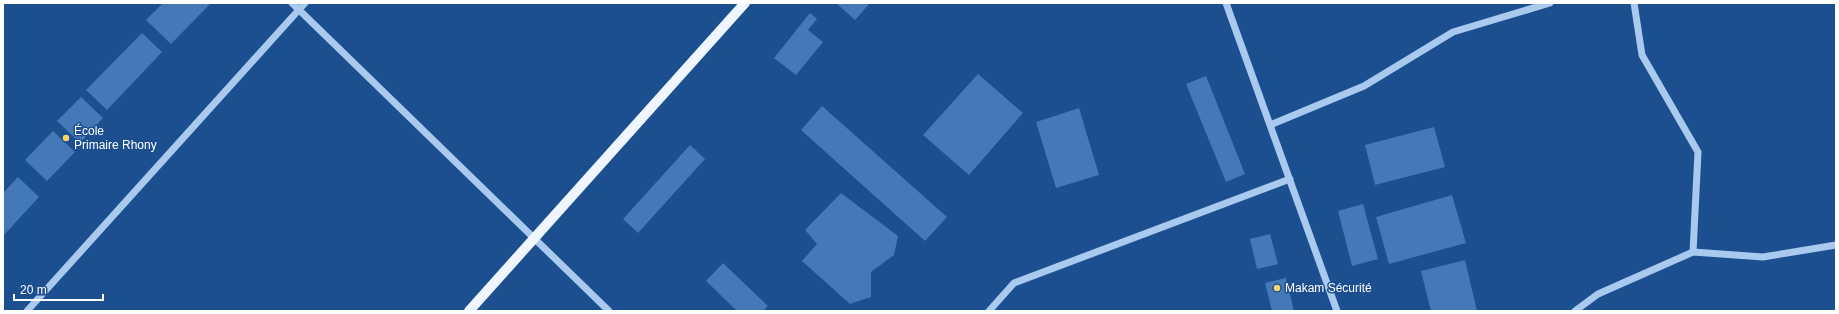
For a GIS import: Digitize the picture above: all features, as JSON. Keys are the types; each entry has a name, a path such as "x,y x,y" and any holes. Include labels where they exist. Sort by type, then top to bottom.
{"main road":[{"path":"469,311 745,3"}],"street":[{"path":"292,3 533,240 609,311"},
{"path":"27,311 305,3"},
{"path":"1226,3 1337,311"},
{"path":"1270,125 1364,86 1454,32 1550,3"},
{"path":"1634,3 1642,55 1698,152 1693,252"},
{"path":"989,311 1014,283 1290,179"},
{"path":"1575,311 1598,294 1693,252 1763,257 1836,245"}],"building":[{"path":"163,3 211,3 171,44 146,20"},
{"path":"836,3 870,3 855,20"},
{"path":"810,13 817,19 808,30 823,42 796,75 774,58"},
{"path":"142,33 162,52 107,110 86,90"},
{"path":"978,74 1023,113 969,175 923,135"},
{"path":"1206,76 1245,174 1226,182 1186,84"},
{"path":"81,97 103,118 80,143 57,121"},
{"path":"822,106 947,217 925,241 801,130"},
{"path":"1079,108 1099,175 1056,188 1036,122"},
{"path":"1434,127 1445,167 1375,185 1365,145"},
{"path":"53,131 75,152 47,181 25,160"},
{"path":"690,145 705,159 638,233 623,219"},
{"path":"18,177 39,197 3,236 3,193"},
{"path":"841,193 898,236 894,255 871,272 871,297 850,304 802,261 817,244 805,230"},
{"path":"1452,195 1466,243 1389,264 1376,217"},
{"path":"1363,204 1378,259 1352,266 1338,211"},
{"path":"1270,234 1278,264 1257,269 1250,239"},
{"path":"1465,260 1477,311 1431,311 1421,271"},
{"path":"723,263 768,306 763,311 737,311 706,281"},
{"path":"1286,278 1294,311 1272,311 1265,283"}],"place":[{"name":"École Primaire Rhony","path":"66,138"},
{"name":"Makam Sécurité","path":"1277,288"}]}
